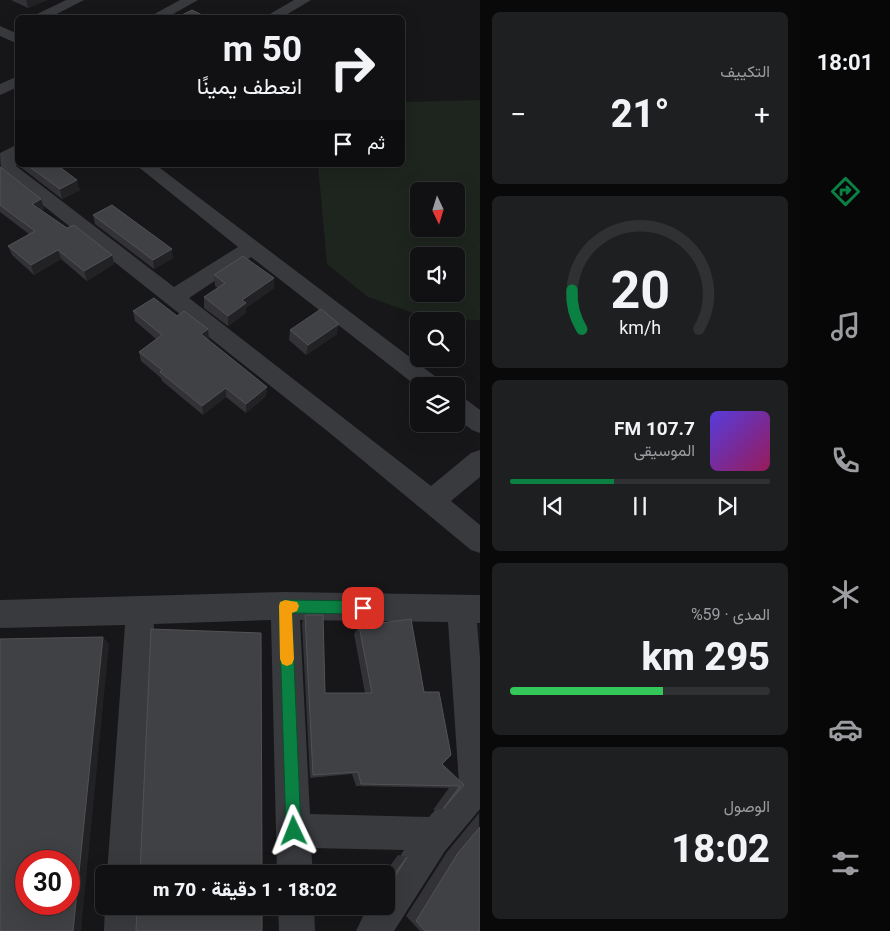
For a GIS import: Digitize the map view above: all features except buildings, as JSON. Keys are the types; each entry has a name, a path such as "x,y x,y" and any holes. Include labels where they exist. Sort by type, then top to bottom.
{"street":[{"path":"43,15 76,0"},
{"path":"160,15 191,0"},
{"path":"276,15 304,0"},
{"path":"1,31 15,26"},
{"path":"1,31 15,38"},
{"path":"0,90 15,82"},
{"path":"15,150 6,157 7,168 340,426 480,541"},
{"path":"148,167 420,377"},
{"path":"173,298 252,247"},
{"path":"465,412 480,423"},
{"path":"431,501 461,479 480,461"},
{"path":"285,606 295,865"},
{"path":"0,614 285,606 471,609 478,791 437,834 410,872 374,931"},
{"path":"126,865 140,610"},
{"path":"294,831 437,834"},
{"path":"122,931 123,915"},
{"path":"296,915 297,931"}],"shaded area":[{"path":"480,100 480,320 465,320 465,312 410,312 368,297 327,264 318,167 405,167 405,102"}],"slow traffic":[{"path":"287,659 285,606 293,606"}],"route":[{"path":"294,831 285,606 363,608"}]}
